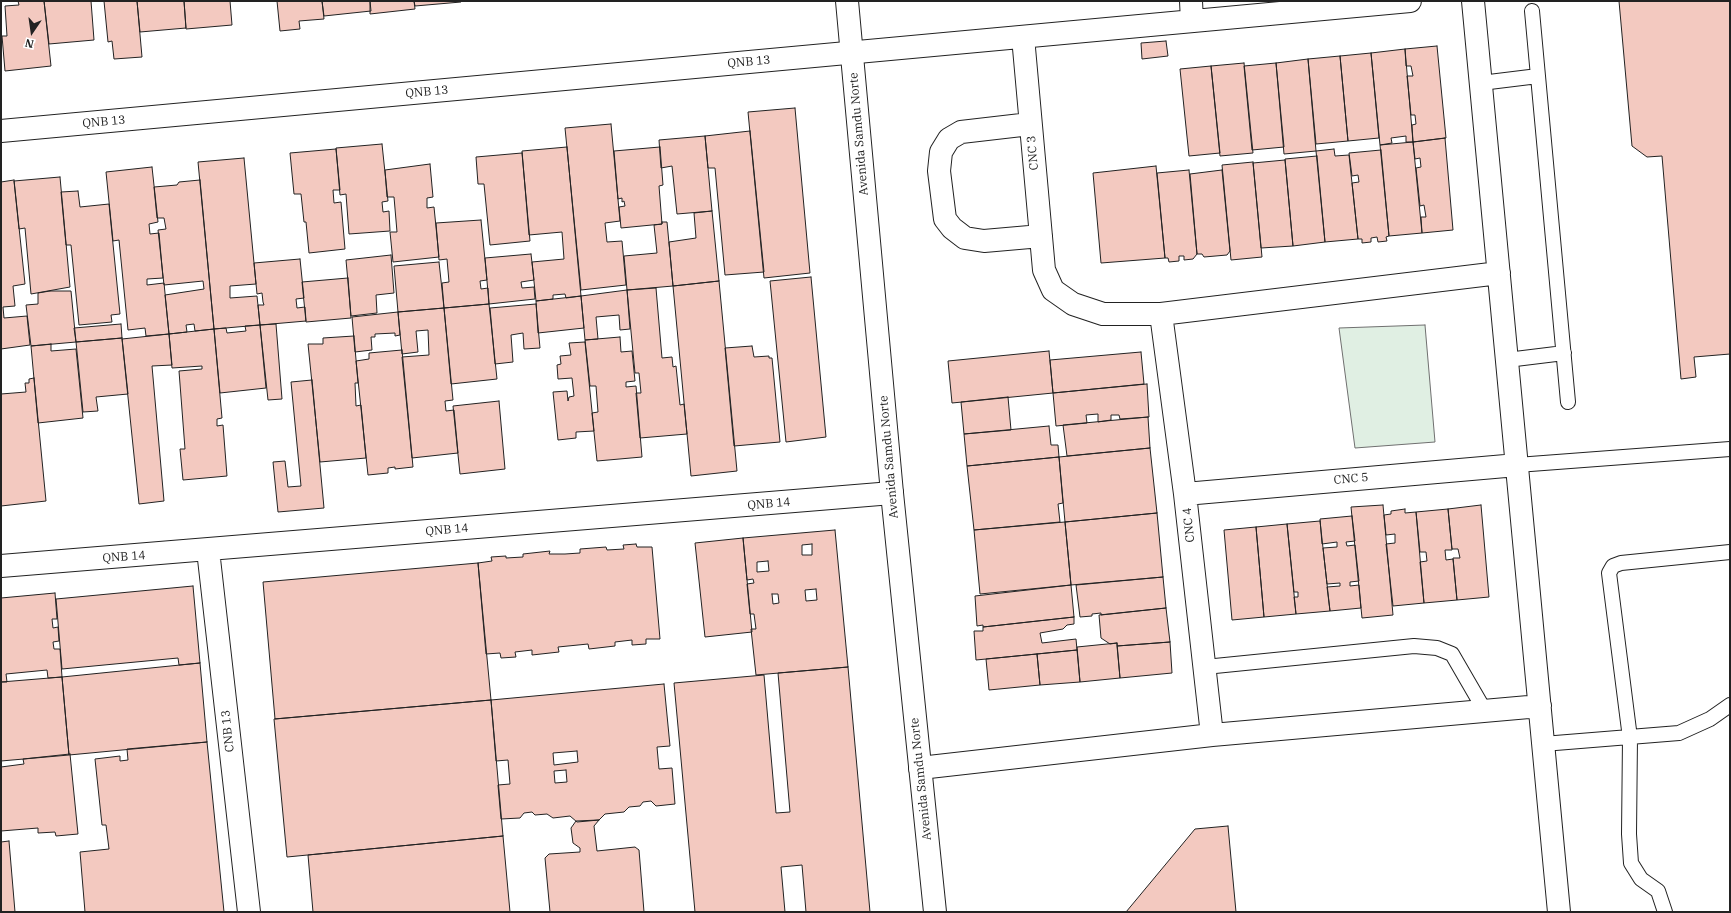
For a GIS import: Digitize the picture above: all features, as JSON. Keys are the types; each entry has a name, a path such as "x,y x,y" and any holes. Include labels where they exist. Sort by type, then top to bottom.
{"street":[{"name":"Avenida Samdu Norte","path":"847,1 892,493 934,912"},
{"name":"QNB 13","path":"1,131 1023,37 1192,11 1410,1"},
{"path":"1473,1 1559,912"},
{"name":"CNC 3","path":"1023,37 1044,270 1053,290 1074,304 1103,314 1161,314 1499,273"},
{"path":"1030,124 961,132 949,139 941,152 939,170 945,220 952,228 965,238 984,241 1041,236"},
{"name":"CNC 4","path":"1161,314 1185,494 1212,735"},
{"name":"CNC 5","path":"1185,494 1517,465"},
{"name":"QNB 14","path":"1,566 892,493"},
{"name":"CNB 13","path":"208,550 249,912"},
{"path":"920,768 1212,735 1540,706"}],"lane":[{"path":"1532,10 1568,402"},
{"path":"1481,84 1538,76"},
{"path":"1508,360 1564,353"},
{"path":"1517,465 1730,449"},
{"path":"1665,912 1658,891 1641,879 1631,863 1629,834 1630,738 1609,573 1613,566 1621,563 1730,552"},
{"path":"1205,667 1414,646 1437,648 1452,654 1485,711"},
{"path":"1543,744 1680,733 1710,719 1730,705"}],"green space":[{"path":"1425,325 1435,442 1355,448 1339,328"}],"building":[{"path":"18,1 44,1 51,66 5,71 2,36 7,36 5,6 19,5"},
{"path":"44,1 91,1 94,40 49,44"},
{"path":"104,1 137,1 142,57 114,59 112,41 108,42"},
{"path":"137,1 184,1 186,28 140,32"},
{"path":"184,1 230,1 232,25 186,29"},
{"path":"277,1 322,1 324,19 299,21 300,29 280,31"},
{"path":"322,1 370,1 371,11 324,16"},
{"path":"370,1 414,1 415,9 370,14"},
{"path":"414,1 460,1 461,2 415,6"},
{"path":"1619,1 1730,1 1730,354 1694,357 1696,377 1681,379 1662,156 1647,157 1632,146"},
{"path":"1166,41 1168,56 1142,59 1141,43"},
{"path":"1437,46 1446,138 1413,142 1412,125 1416,124 1415,115 1411,115 1407,76 1413,76 1411,66 1406,66 1405,49"},
{"path":"1405,49 1413,142 1406,142 1406,136 1391,138 1392,143 1380,145 1371,53"},
{"path":"1371,53 1379,138 1348,141 1340,56"},
{"path":"1340,56 1348,141 1316,144 1308,59"},
{"path":"1308,59 1316,151 1284,154 1276,63"},
{"path":"1244,63 1253,153 1220,156 1211,66"},
{"path":"1276,63 1284,147 1252,150 1244,66"},
{"path":"1211,66 1220,153 1189,156 1180,69"},
{"path":"795,108 810,273 764,278 748,112"},
{"path":"611,124 620,221 605,223 607,242 622,241 626,285 581,290 565,128"},
{"path":"750,131 764,272 725,275 715,168 708,168 705,136"},
{"path":"705,136 712,211 677,214 672,166 661,168 659,140"},
{"path":"1445,138 1453,230 1422,233 1421,217 1426,217 1424,205 1420,206 1416,168 1421,167 1420,158 1415,159 1413,142"},
{"path":"1413,142 1422,233 1389,236 1380,145"},
{"path":"382,144 388,201 382,202 383,212 389,211 390,231 349,234 346,194 340,195 336,148"},
{"path":"567,147 581,296 566,298 565,294 553,295 553,299 536,301 532,262 564,259 562,232 529,235 522,151"},
{"path":"660,147 663,185 659,186 662,224 621,228 619,207 625,206 624,201 622,202 622,198 618,199 614,151"},
{"path":"336,149 340,190 333,190 334,203 341,202 345,249 309,253 301,194 294,194 290,153"},
{"path":"1334,149 1335,156 1349,155 1358,239 1325,242 1316,151"},
{"path":"1381,150 1389,236 1386,237 1387,241 1378,242 1377,237 1371,238 1371,242 1362,243 1362,239 1358,239 1352,183 1359,182 1358,175 1352,176 1349,153"},
{"path":"522,153 530,241 490,245 484,184 478,184 476,157"},
{"path":"1317,156 1325,242 1293,246 1285,159"},
{"path":"244,158 256,284 230,286 230,298 257,296 260,325 214,329 198,162"},
{"path":"1285,160 1293,246 1261,248 1253,163"},
{"path":"1253,162 1262,257 1231,260 1222,165"},
{"path":"430,164 433,197 427,198 427,208 434,207 439,257 393,262 390,232 397,232 394,197 387,197 385,170"},
{"path":"1156,166 1165,258 1101,263 1093,173"},
{"path":"152,167 158,222 149,224 150,234 159,233 163,278 147,279 147,285 164,283 169,334 146,336 145,328 128,330 119,240 113,241 106,172"},
{"path":"1189,170 1197,254 1193,259 1184,260 1184,256 1179,256 1179,261 1169,262 1168,258 1165,258 1157,173"},
{"path":"1222,170 1230,251 1227,255 1204,257 1202,254 1197,254 1190,174"},
{"path":"60,177 70,287 31,294 25,228 19,229 14,181"},
{"path":"14,180 25,284 13,286 15,306 3,307 4,318 27,316 30,345 1,349 1,182"},
{"path":"200,180 214,329 195,331 194,324 186,325 187,332 169,334 165,295 204,289 203,281 164,285 158,230 166,229 164,218 157,218 154,187 177,185 179,182"},
{"path":"78,191 80,207 109,204 120,314 111,315 112,322 79,325 71,245 66,245 61,192"},
{"path":"712,211 719,281 673,286 669,242 696,238 694,213"},
{"path":"481,220 487,280 480,281 481,289 488,288 489,304 444,308 442,283 449,282 447,259 439,260 436,223"},
{"path":"662,222 667,222 673,286 627,290 624,256 657,253 654,225 662,224"},
{"path":"531,254 534,280 521,282 522,288 534,287 535,299 489,304 485,258"},
{"path":"391,255 394,293 376,295 377,313 351,316 346,260"},
{"path":"300,259 304,298 296,299 297,308 305,307 306,321 260,325 258,305 264,305 262,293 257,294 254,263"},
{"path":"439,262 444,308 398,312 394,266"},
{"path":"811,277 826,437 786,442 770,281"},
{"path":"348,278 351,318 306,322 302,282"},
{"path":"719,281 737,471 691,476 673,286"},
{"path":"656,288 662,358 672,357 673,367 676,366 680,405 684,404 687,434 640,438 636,393 641,393 639,373 635,373 627,290"},
{"path":"627,290 630,329 620,330 619,315 596,317 598,339 585,340 581,296"},
{"path":"50,291 71,291 76,342 31,346 26,305 38,304 38,293"},
{"path":"581,296 584,328 538,333 536,301"},
{"path":"489,304 497,379 451,384 444,308"},
{"path":"536,304 540,348 524,349 523,333 511,335 513,362 495,364 490,308"},
{"path":"444,308 453,400 445,401 446,411 454,410 458,453 412,458 402,357 429,355 428,330 416,331 418,352 402,354 398,312"},
{"path":"398,312 400,335 395,336 395,333 375,334 375,337 371,337 372,350 355,352 352,317"},
{"path":"121,324 122,338 76,342 74,328"},
{"path":"276,324 282,399 268,400 260,325"},
{"path":"260,325 266,388 220,393 214,329 226,328 227,333 246,331 245,326"},
{"path":"214,329 222,418 217,419 217,426 223,425 227,476 183,480 180,449 185,449 179,371 202,369 202,366 172,368 169,334"},
{"path":"169,334 172,365 152,366 164,501 139,504 122,339"},
{"path":"354,336 358,383 355,383 356,406 361,405 366,458 320,462 308,344 323,344 323,338"},
{"path":"620,337 621,352 632,351 635,381 626,382 626,387 636,386 642,457 597,461 592,413 598,412 596,386 590,386 585,340"},
{"path":"122,338 128,394 96,397 98,411 83,412 76,342"},
{"path":"585,342 594,431 576,432 576,438 558,440 553,392 567,391 568,401 569,397 574,396 572,378 558,379 557,365 561,364 560,356 571,355 569,343"},
{"path":"51,344 51,351 76,349 83,418 38,423 31,346"},
{"path":"752,346 754,357 769,356 769,358 772,358 780,442 734,446 725,348"},
{"path":"402,350 413,467 395,469 395,467 388,468 388,473 368,475 356,361 369,359 369,353"},
{"path":"1049,351 1053,393 952,403 948,361"},
{"path":"1141,352 1144,384 1053,393 1050,360"},
{"path":"34,378 46,501 1,506 1,394 26,392 25,383 29,383 29,379"},
{"path":"312,380 324,508 278,512 273,462 285,461 288,487 301,486 291,382"},
{"path":"1147,384 1149,417 1120,419 1119,415 1111,415 1111,420 1098,422 1098,414 1086,415 1087,423 1056,426 1053,393"},
{"path":"1008,397 1011,430 964,434 961,402"},
{"path":"499,401 505,469 460,474 453,406"},
{"path":"1148,417 1150,448 1067,456 1063,425"},
{"path":"1049,426 1051,445 1058,445 1059,457 967,466 964,434"},
{"path":"1150,448 1157,513 1065,522 1059,457"},
{"path":"1059,457 1063,503 1058,504 1060,522 974,530 967,466"},
{"path":"1383,505 1393,615 1362,618 1351,507"},
{"path":"1481,505 1489,597 1457,600 1453,558 1460,558 1458,549 1452,549 1448,509"},
{"path":"1405,509 1405,513 1416,512 1424,603 1393,606 1386,544 1395,543 1395,534 1386,535 1384,515 1391,514 1391,511"},
{"path":"1448,509 1452,550 1445,550 1446,560 1453,559 1457,600 1424,603 1420,562 1427,561 1426,552 1420,552 1416,512"},
{"path":"1157,513 1163,577 1071,585 1065,522"},
{"path":"1352,516 1355,541 1346,542 1347,546 1355,545 1359,581 1350,582 1350,586 1359,585 1361,608 1330,611 1327,587 1340,586 1340,583 1327,584 1323,548 1337,547 1337,542 1322,544 1320,519"},
{"path":"1320,521 1330,611 1296,614 1294,597 1298,597 1298,592 1294,592 1287,524"},
{"path":"1065,522 1071,585 980,594 974,530"},
{"path":"1287,524 1296,614 1264,617 1256,527"},
{"path":"1256,527 1264,617 1232,620 1224,530"},
{"path":"835,530 848,667 756,675 751,629 756,629 754,614 750,614 747,584 754,583 753,579 747,580 743,538","holes":["812,544 812,555 802,555 802,545","768,561 769,571 757,572 757,562","816,589 817,600 806,601 805,590","772,594 778,594 779,603 773,604"]},
{"path":"743,538 752,632 705,637 695,543"},
{"path":"636,544 637,547 652,547 660,639 646,639 646,644 632,645 632,640 615,642 615,646 589,649 588,644 558,647 559,652 532,655 532,650 515,652 516,657 501,658 500,653 486,654 478,563 492,561 491,557 523,557 523,554 550,551 549,554 580,553 580,549 606,547 607,550 624,549 623,545"},
{"path":"478,563 491,700 275,719 263,582"},
{"path":"1163,577 1166,608 1101,615 1101,613 1092,614 1092,616 1080,617 1076,585"},
{"path":"1071,585 1074,617 983,627 983,625 977,626 975,596"},
{"path":"193,586 200,663 179,665 178,658 62,669 56,599"},
{"path":"55,593 57,619 52,619 53,628 58,627 59,641 53,642 54,649 60,649 62,677 48,678 47,670 6,674 7,682 1,682 1,598"},
{"path":"1166,608 1170,642 1117,646 1117,643 1110,644 1101,638 1099,615"},
{"path":"1074,617 1074,624 1067,625 1063,629 1040,633 1042,643 1076,639 1077,650 976,660 974,631 983,631 983,627"},
{"path":"1170,642 1172,673 1120,678 1117,646"},
{"path":"1117,643 1120,678 1080,682 1077,647"},
{"path":"1077,650 1080,682 1040,685 1037,654"},
{"path":"1037,654 1040,685 989,690 986,659"},
{"path":"200,663 207,742 69,755 62,677"},
{"path":"848,667 870,912 806,912 802,865 781,867 785,912 695,912 674,683 764,675 776,813 790,812 778,673"},
{"path":"62,677 69,755 1,761 1,682"},
{"path":"664,684 670,746 657,747 659,769 672,768 675,804 656,806 651,801 643,802 640,806 629,807 624,812 605,814 599,820 577,822 570,816 553,818 547,814 535,815 532,812 524,813 520,818 501,819 498,785 510,784 508,760 496,761 491,700","holes":["577,751 578,762 554,765 553,753","566,770 567,782 555,783 554,771"]},
{"path":"491,700 503,836 287,857 274,719"},
{"path":"207,742 224,912 85,912 80,852 109,849 106,825 102,825 95,759 120,756 120,761 128,760 127,749"},
{"path":"70,754 78,834 56,836 55,832 38,833 38,828 1,831 1,767 24,764 23,759"},
{"path":"599,820 594,826 597,851 635,847 639,850 644,912 550,912 545,858 549,854 580,852 580,848 573,843 571,828 576,821"},
{"path":"1228,826 1236,912 1126,912 1195,829"},
{"path":"503,836 510,912 313,912 308,855"},
{"path":"9,841 15,912 1,912 1,842"}]}
